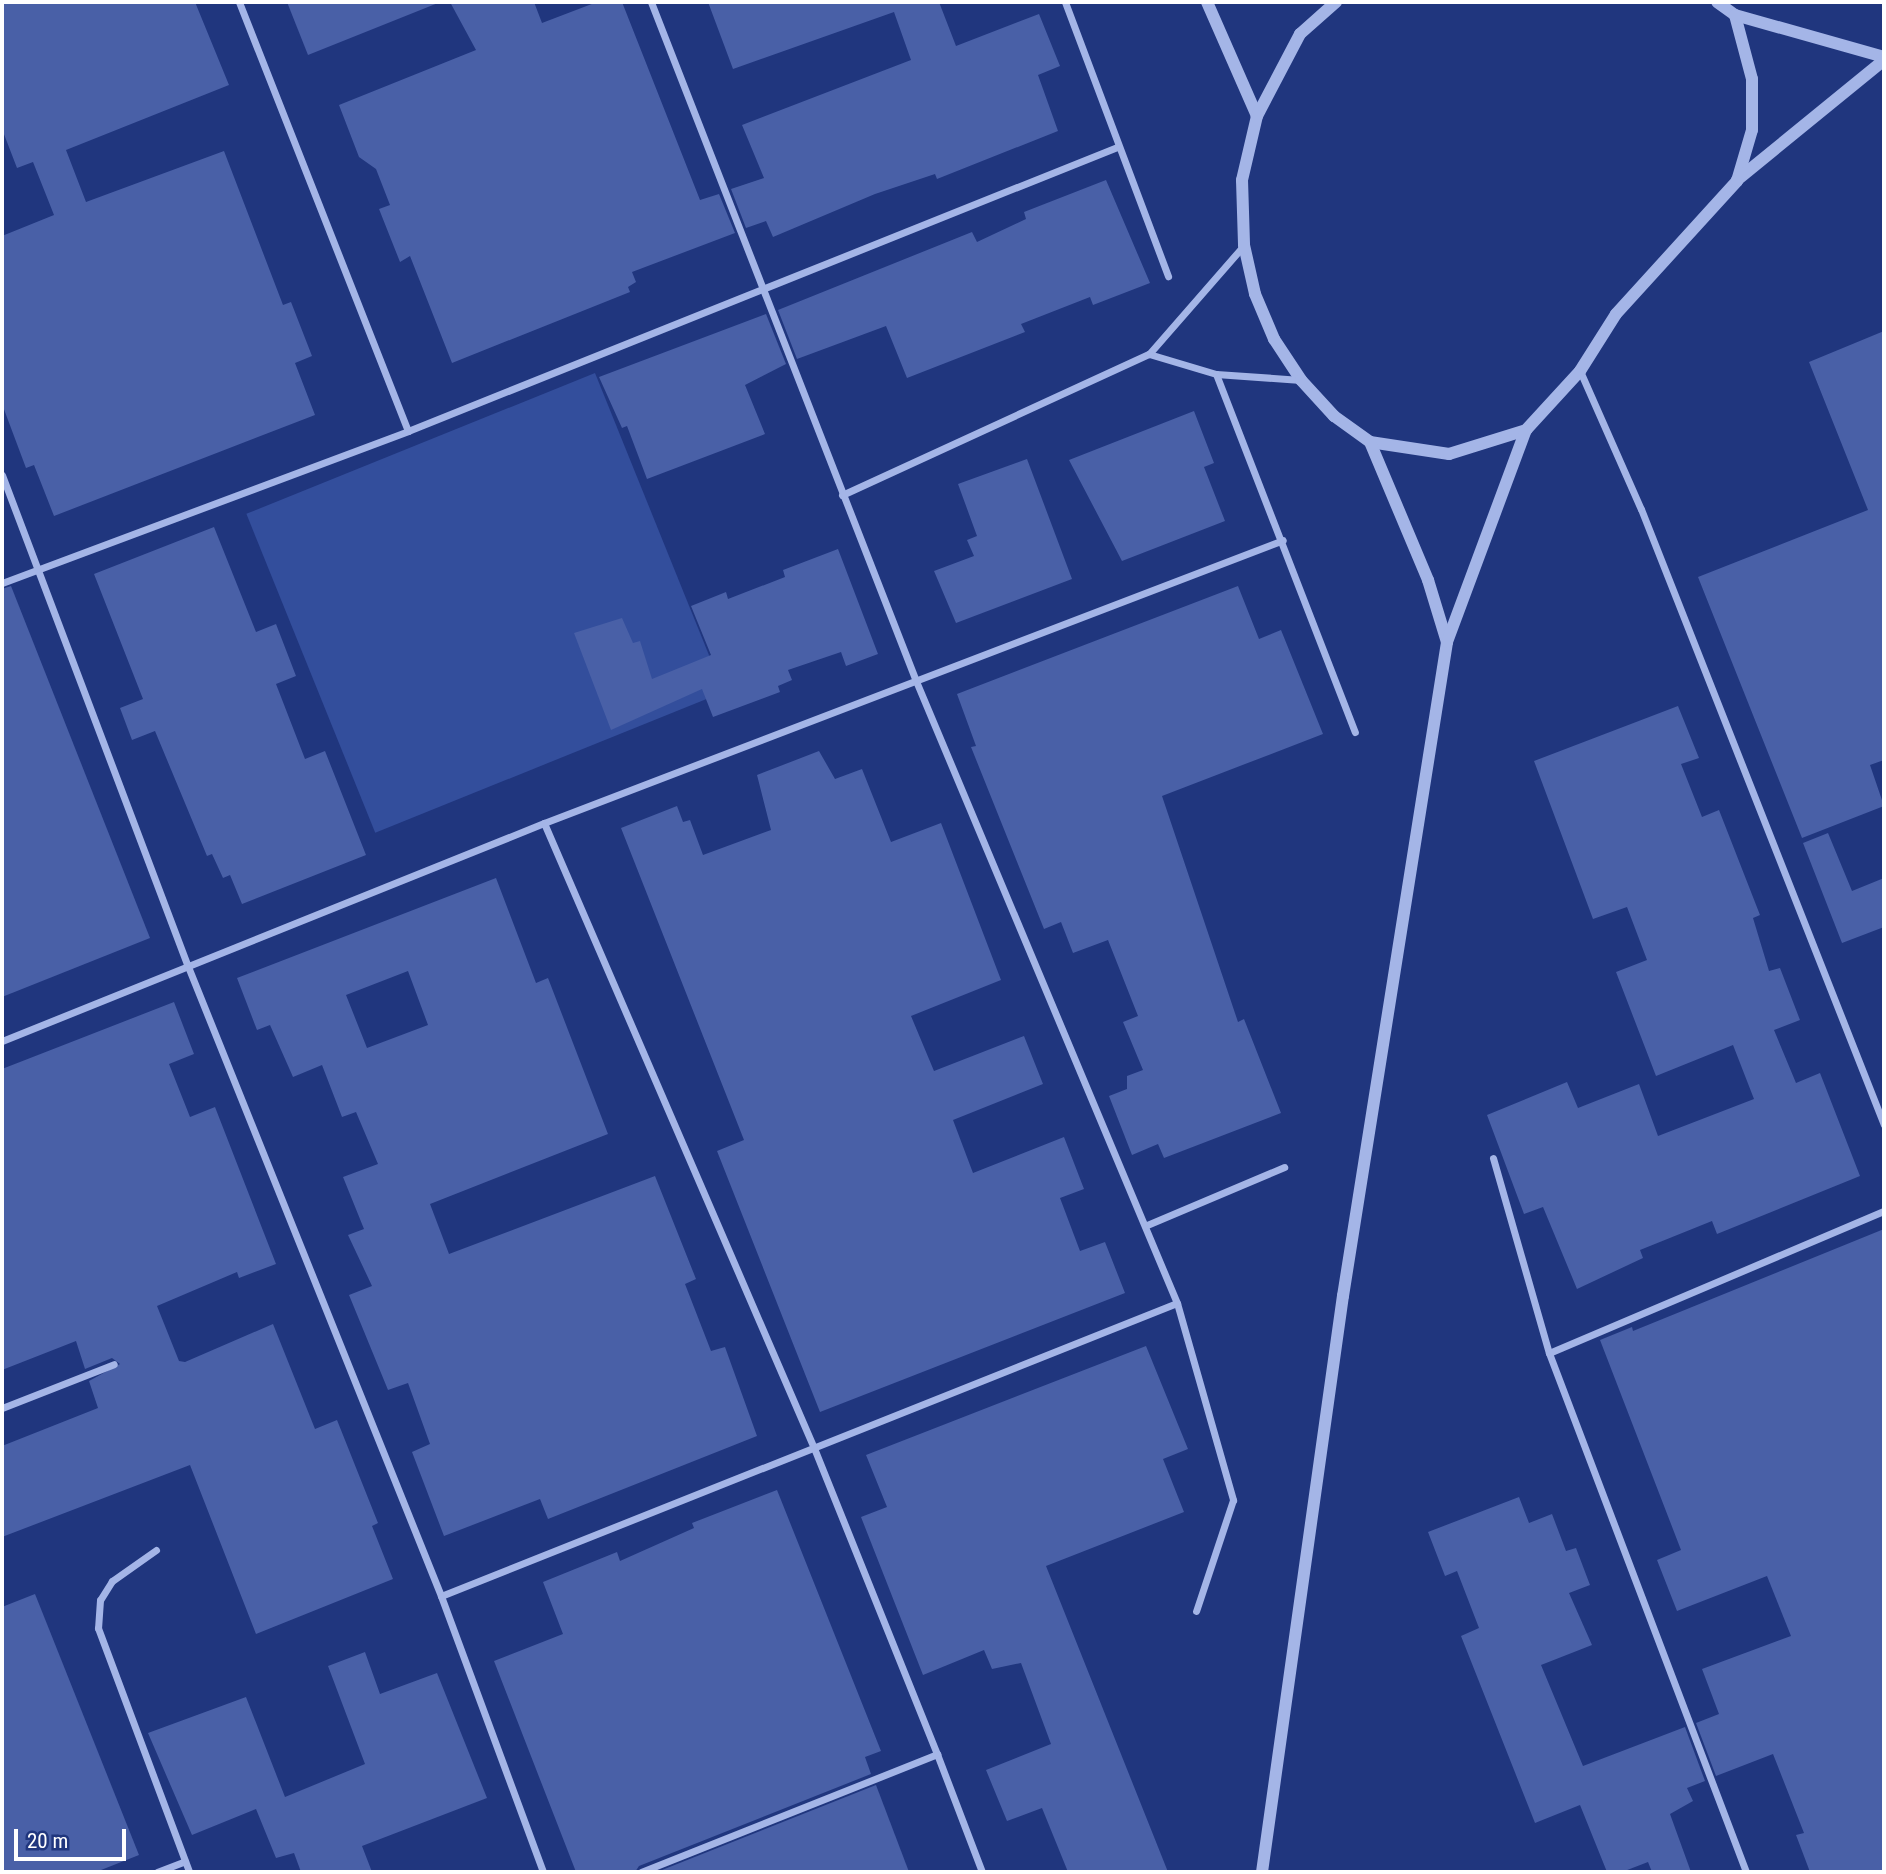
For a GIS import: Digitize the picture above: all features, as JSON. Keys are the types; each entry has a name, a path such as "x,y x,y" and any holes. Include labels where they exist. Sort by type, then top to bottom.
{"street":[{"path":"239,2 408,431"},
{"path":"651,2 916,681 1147,1225 1177,1303 1233,1500 1196,1611"},
{"path":"1065,2 1117,147 1168,276"},
{"path":"1207,2 1257,116"},
{"path":"1336,2 1300,34 1257,116 1242,180 1244,245 1255,294 1274,339 1301,380 1334,416 1370,442 1449,454 1526,430"},
{"path":"1717,2 1735,15 1884,58"},
{"path":"1735,15 1752,79 1752,130 1737,181"},
{"path":"1262,1872 1343,1296 1447,642 1526,430 1580,371 1616,314 1737,181 1884,58"},
{"path":"2,583 408,431 765,291 1117,147"},
{"path":"842,495 1149,354 1244,245"},
{"path":"1149,354 1216,374 1301,380"},
{"path":"1580,371 1641,509 1884,1125"},
{"path":"1216,374 1283,540 1355,732"},
{"path":"1370,442 1419,555 1447,642"},
{"path":"2,475 187,964 441,1596 542,1872"},
{"path":"2,1041 187,964 544,823 1283,540"},
{"path":"544,823 814,1448 982,1872"},
{"path":"1493,1158 1549,1353 1746,1872"},
{"path":"1147,1225 1284,1167"},
{"path":"1549,1353 1884,1211"},
{"path":"441,1596 1177,1303"},
{"path":"2,1408 114,1364"},
{"path":"156,1550 112,1581 100,1600 97,1628 189,1872"},
{"path":"641,1872 937,1754"},
{"path":"157,1872 185,1861"}],"shaded area":[{"path":"595,373 724,692 375,833 246,514"}],"building":[{"path":"2,2 195,2 229,85 66,150 86,202 224,151 283,305 291,302 312,356 295,363 315,415 54,516 34,465 26,468 2,404 2,236 54,215 33,162 17,168 2,129"},
{"path":"287,2 438,2 438,3 308,55"},
{"path":"450,2 534,2 542,23 597,2 622,2 700,200 719,194 735,233 632,272 636,282 628,287 630,292 452,363 410,256 400,262 379,209 390,205 376,169 359,157 339,105 476,50"},
{"path":"708,2 939,2 956,46 1039,14 1060,66 1038,75 1058,131 937,179 935,174 875,194 773,237 766,221 746,228 731,189 764,178 742,125 911,60 894,12 733,69"},
{"path":"1106,180 1150,283 1093,305 1090,297 1021,324 1025,332 907,378 886,326 797,359 778,310 972,232 977,242 1026,219 1024,212"},
{"path":"766,314 786,364 745,385 765,434 647,479 627,426 622,428 599,377"},
{"path":"1884,331 1884,760 1870,765 1884,806 1802,838 1698,577 1868,510 1809,362"},
{"path":"1194,411 1214,463 1204,467 1225,521 1122,561 1069,460"},
{"path":"1027,459 1072,579 956,623 934,571 974,556 967,540 977,536 958,484"},
{"path":"214,527 256,632 276,624 296,676 276,684 305,759 325,751 366,855 242,904 230,875 223,878 212,854 207,856 155,731 132,740 120,708 143,699 94,574"},
{"path":"838,549 878,654 846,666 841,652 788,670 792,680 778,686 780,692 713,717 702,689 611,730 574,633 622,618 633,643 640,641 652,679 711,655 691,606 726,592 728,599 785,577 783,570"},
{"path":"11,586 150,938 2,997 2,589"},
{"path":"1238,586 1259,639 1281,630 1323,734 1162,796 1238,1022 1244,1019 1281,1113 1164,1158 1158,1144 1132,1155 1109,1096 1127,1089 1127,1076 1143,1070 1123,1022 1138,1016 1108,940 1073,953 1061,922 1044,929 971,747 976,746 957,694"},
{"path":"1678,706 1699,758 1681,764 1702,817 1719,810 1760,915 1753,918 1769,971 1780,968 1800,1020 1774,1030 1796,1083 1820,1073 1860,1176 1717,1234 1712,1221 1640,1250 1643,1258 1577,1289 1543,1207 1524,1214 1487,1115 1567,1082 1578,1108 1639,1084 1658,1136 1754,1099 1733,1045 1656,1076 1616,972 1647,960 1627,907 1593,919 1534,761"},
{"path":"819,751 835,779 862,769 891,842 941,823 1001,980 911,1016 934,1071 1024,1036 1043,1084 953,1120 973,1173 1064,1137 1084,1189 1060,1198 1080,1251 1105,1242 1125,1293 820,1412 717,1151 744,1140 621,828 677,806 683,822 690,820 703,855 771,830 757,775"},
{"path":"1828,833 1852,891 1884,878 1884,927 1842,943 1803,843"},
{"path":"496,878 536,983 548,978 608,1134 430,1204 449,1254 655,1176 696,1279 685,1284 711,1351 725,1347 757,1436 548,1519 540,1499 444,1536 412,1452 430,1444 408,1383 388,1390 349,1295 372,1286 348,1235 364,1229 343,1177 378,1164 356,1112 342,1117 322,1065 293,1077 270,1025 257,1030 237,978","holes":["408,971 428,1025 367,1048 346,995"]},
{"path":"174,1002 194,1054 169,1064 190,1117 215,1107 276,1264 239,1278 237,1272 157,1306 179,1361 185,1362 273,1324 315,1429 337,1420 378,1523 372,1526 393,1579 256,1634 190,1465 2,1537 2,1446 98,1408 89,1381 120,1364 112,1358 85,1369 76,1341 2,1370 2,1069"},
{"path":"1884,1229 1884,1872 1810,1872 1796,1835 1804,1833 1773,1754 1716,1776 1696,1723 1719,1714 1702,1669 1791,1636 1767,1576 1677,1611 1657,1560 1681,1550 1600,1340 1632,1327 1633,1331"},
{"path":"1146,1346 1188,1449 1163,1459 1184,1512 1046,1566 1168,1872 1068,1872 1042,1808 1007,1821 986,1770 1051,1744 1021,1663 992,1669 984,1650 923,1675 861,1517 887,1507 866,1455"},
{"path":"777,1490 881,1751 865,1757 871,1774 639,1866 635,1872 576,1872 494,1661 563,1634 543,1582 617,1552 620,1561 694,1528 692,1523"},
{"path":"1519,1497 1529,1523 1552,1514 1566,1551 1576,1548 1590,1585 1569,1593 1592,1645 1541,1665 1583,1766 1685,1727 1705,1781 1687,1788 1693,1801 1670,1814 1691,1872 1652,1872 1648,1862 1622,1872 1607,1872 1580,1805 1535,1823 1461,1636 1479,1628 1457,1571 1445,1576 1428,1532"},
{"path":"35,1594 139,1855 96,1872 2,1872 2,1607"},
{"path":"365,1652 380,1694 437,1673 487,1798 362,1846 372,1872 301,1872 294,1853 276,1858 256,1809 192,1835 148,1733 246,1697 285,1797 365,1764 328,1666"},
{"path":"876,1785 909,1872 657,1872"}]}
